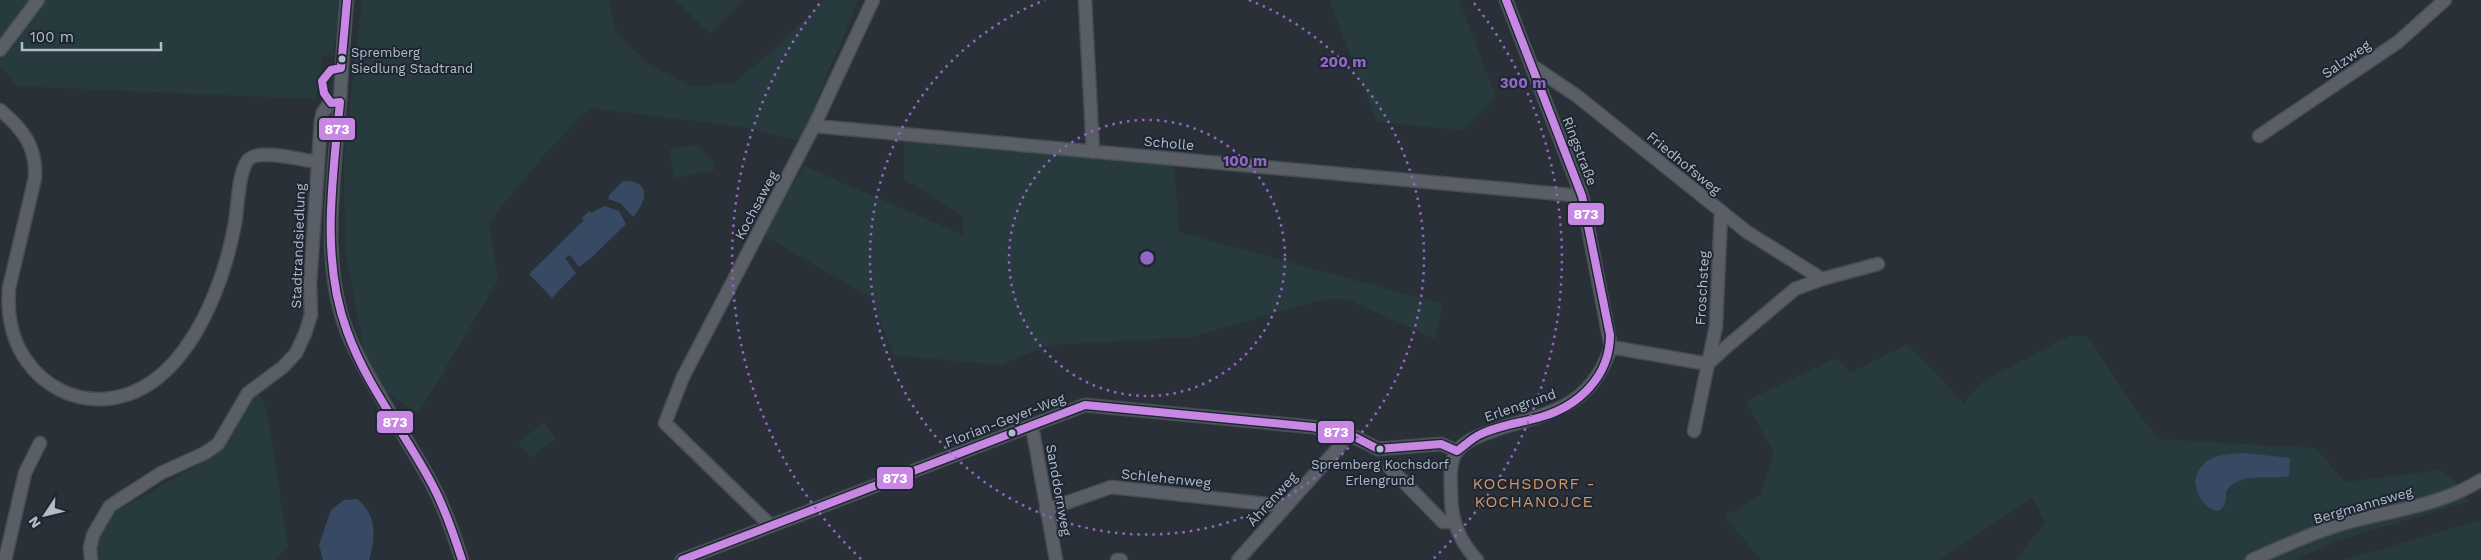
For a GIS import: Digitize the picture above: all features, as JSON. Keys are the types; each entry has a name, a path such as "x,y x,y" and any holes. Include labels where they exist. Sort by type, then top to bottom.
{"street":[{"path":"0,50 38,0"},
{"path":"347,0 333,189 332,262 339,306 350,340 379,396 433,487 453,532 462,560"},
{"name":"Kochsaweg","path":"770,524 664,423 683,377 814,126 872,0"},
{"path":"1085,0 1087,72 1094,152"},
{"name":"Ringstraße","path":"1506,0 1582,196 1611,347"},
{"name":"Salzweg","path":"2259,136 2398,42 2445,0"},
{"name":"Friedhofsweg","path":"1531,65 1577,96 1747,232 1822,279"},
{"name":"Stadtrandsiedlung","path":"91,560 90,548 93,535 110,506 160,473 205,454 218,444 248,394 284,367 296,352 305,334 311,314 310,284 317,162 323,112 331,103 340,102"},
{"path":"0,110 18,125 28,138 36,164 35,178 9,288 8,307 14,340 20,352 40,377 65,392 86,398 118,398 147,387 172,366 187,347 210,302 224,267 235,224 242,174 246,161 253,155 267,154 317,162"},
{"name":"Scholle","path":"814,126 1582,196"},
{"name":"Froschsteg","path":"1708,364 1716,326 1721,212"},
{"path":"1694,432 1708,364 1796,289 1822,279 1878,264"},
{"path":"1611,347 1708,364"},
{"name":"Erlengrund","path":"1457,451 1478,435 1559,410 1592,384 1604,370 1611,347"},
{"name":"Florian-Geyer-Weg","path":"682,560 770,524 1085,405 1313,427 1346,434 1378,449 1441,444 1457,451"},
{"name":"Sanddornweg","path":"1032,426 1056,560"},
{"name":"Ährenweg","path":"1238,560 1339,447 1346,434"},
{"path":"5,560 25,473 40,443"},
{"path":"1457,451 1451,472 1451,506 1459,535 1477,560"},
{"path":"1390,468 1443,522 1454,521"},
{"name":"Bergmannsweg","path":"2252,560 2290,543 2347,522 2442,499 2466,490 2481,480"},
{"name":"Schlehenweg","path":"1046,510 1111,487 1285,506"}],"green space":[{"path":"0,0 340,0 333,56 322,55 320,78 316,79 316,99 16,86 0,65"},
{"path":"362,0 609,0 615,30 649,65 693,87 733,83 773,50 824,0 858,0 800,141 751,128 589,108 551,147 489,222 498,280 418,414 383,390 365,354 345,252 344,158"},
{"path":"676,0 743,0 710,34"},
{"path":"1329,0 1459,0 1496,97 1463,130 1377,122"},
{"path":"904,141 1174,166 1179,232 1442,304 1435,339 1347,299 1324,299 1191,337 1050,345 1000,365 894,355 872,298 763,235 804,166 963,235 963,217 904,179"},
{"path":"697,144 713,162 715,170 674,178 669,150"},
{"path":"2069,336 2086,336 2090,339 2125,395 2158,439 2315,448 2345,482 2442,470 2459,486 2470,501 2340,540 2294,560 2016,560 2045,522 2032,497 1940,560 1761,560 1724,516 1761,495 1774,454 1746,401 1836,358 1852,372 1907,344 1964,403 1982,382"},
{"path":"255,393 262,399 267,412 288,546 274,560 93,560 102,520 217,454"},
{"path":"544,423 556,439 530,458 518,442"},
{"path":"2481,520 2481,560 2343,560"}],"water":[{"path":"623,181 639,184 643,188 644,199 633,217 620,203 608,199 610,194"},
{"path":"605,206 619,211 626,224 590,259 579,267 570,255 565,258 576,273 552,298 529,274 584,220 582,218 589,211 591,213"},
{"path":"2246,453 2290,458 2289,476 2239,480 2226,491 2225,503 2221,509 2218,511 2213,510 2205,505 2195,483 2201,467 2213,458 2228,454"},
{"path":"357,499 368,512 373,527 374,535 369,560 323,560 319,545 331,510 344,500"}],"transit line":[{"name":"873","path":"347,0 341,68 331,70 322,81 324,93 331,103 340,102 334,159 331,217 331,246 339,304 355,352 437,495 449,522 462,560"},
{"name":"873","path":"682,560 1085,405 1313,427 1353,436 1378,449 1441,444 1457,451 1479,435 1502,426 1555,412 1580,397 1590,387 1605,364 1609,350 1610,335 1582,196 1506,0"}],"place":[{"name":"Spremberg Siedlung Stadtrand","path":"342,59"},
{"name":"Spremberg Kochsdorf Erlengrund","path":"1380,449"}],"district":[{"name":"KOCHSDORF - KOCHANOJCE","path":"1534,492"}]}
